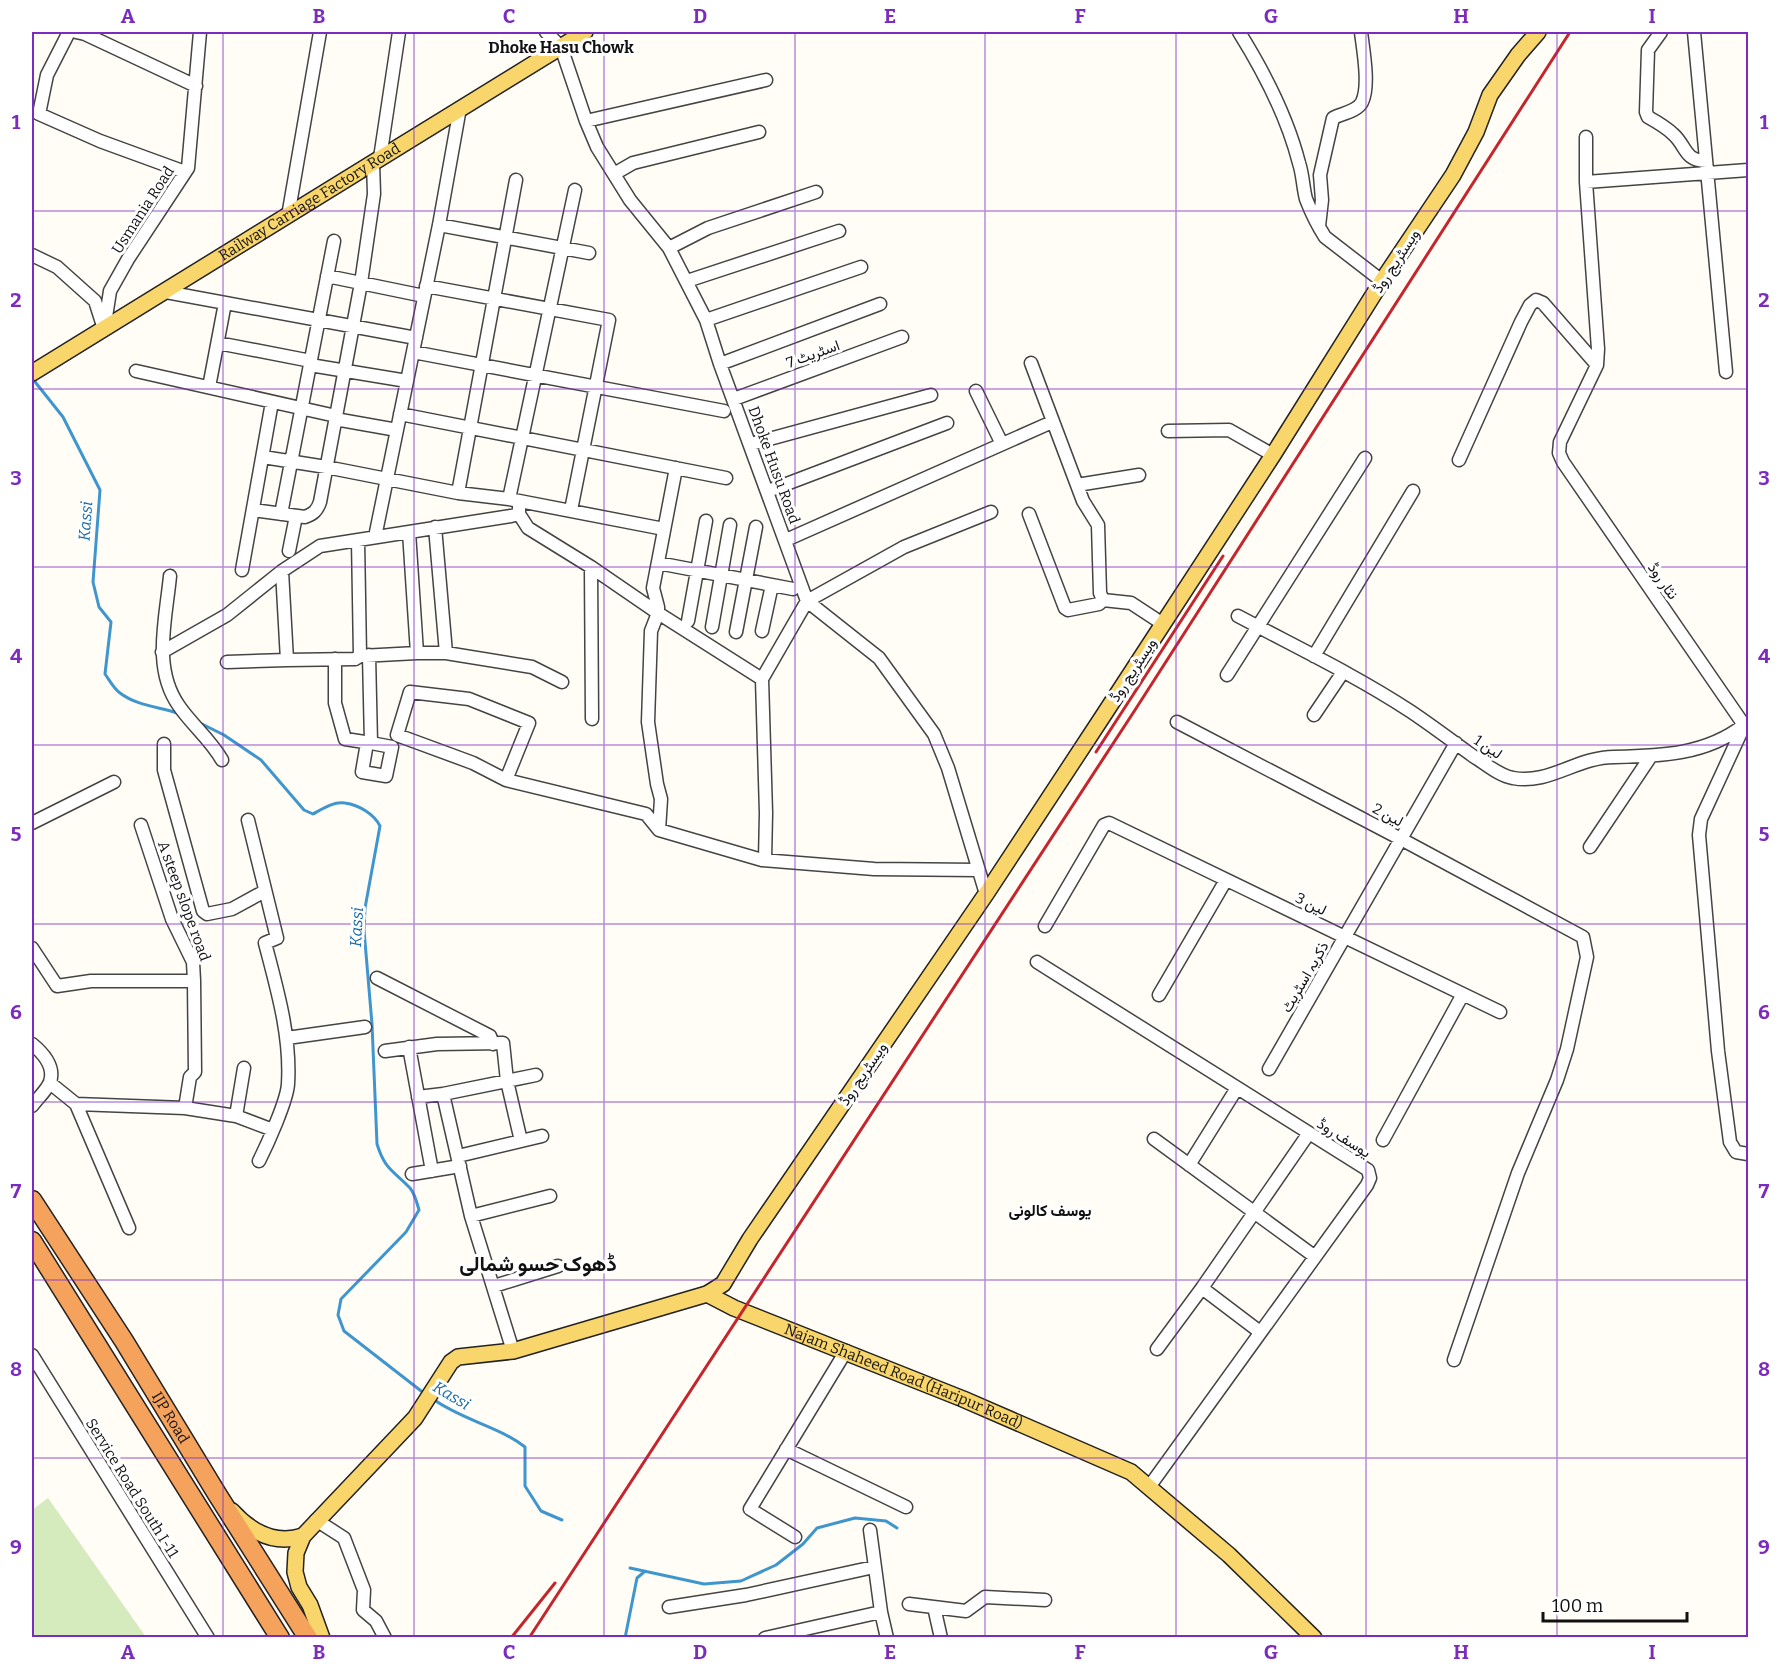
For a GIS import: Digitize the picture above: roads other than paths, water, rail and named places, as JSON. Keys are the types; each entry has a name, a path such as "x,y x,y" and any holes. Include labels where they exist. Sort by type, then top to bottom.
{"highway":[{"name":"IJP Road","path":"32,1200 148,1378 217,1494 308,1638"},
{"name":"IJP Road","path":"32,1241 280,1638"},
{"path":"79,1318 101,1306"}],"main road":[{"name":"Railway Carriage Factory Road","path":"32,373 585,32"},
{"name":"ویسٹریج روڈ","path":"707,1294 723,1284 750,1239 986,894 1273,455 1382,281 1453,175 1476,132 1490,95 1518,55 1538,32"},
{"path":"321,1638 310,1605 299,1587 295,1572 296,1553 303,1536 411,1419 451,1362 458,1357 513,1351 707,1294"},
{"name":"Najam Shaheed Road (Haripur Road)","path":"707,1294 734,1308 963,1398 1131,1472 1229,1555 1314,1638"},
{"path":"217,1494 240,1519 262,1534 279,1540 303,1536"}],"street":[{"path":"69,32 47,75 39,114 100,141 185,172"},
{"path":"76,32 85,33 196,86"},
{"path":"288,216 320,32"},
{"path":"253,510 296,516 312,514 317,509 361,283 377,160 399,32"},
{"name":"Dhoke Husu Road","path":"546,32 561,47 597,147 630,200 669,248 706,320 807,601"},
{"path":"1239,32 1257,61 1283,116 1299,163 1306,199 1319,227 1325,237 1382,281"},
{"path":"1319,227 1322,200 1320,175 1333,118 1357,108 1362,102 1366,76 1361,32"},
{"path":"1661,32 1648,50 1646,112 1648,117 1676,136 1684,151 1706,167"},
{"path":"1694,32 1726,372"},
{"name":"Usmania Road","path":"104,330 110,291 128,259 188,168 196,86 196,34"},
{"path":"586,121 766,80"},
{"path":"375,537 439,225 460,108"},
{"path":"614,174 633,163 759,132"},
{"path":"1586,137 1586,182 1599,349 1597,365"},
{"path":"1586,182 1706,167 1749,170"},
{"path":"458,493 516,180"},
{"path":"575,190 522,439 516,504 528,528 762,679"},
{"path":"669,248 708,228 816,192"},
{"path":"439,225 589,253"},
{"path":"687,281 839,231"},
{"path":"281,514 334,241"},
{"path":"32,255 57,267 95,301 104,330"},
{"path":"706,320 861,267"},
{"path":"327,276 361,283 494,299 609,320 571,510"},
{"path":"166,292 416,338"},
{"path":"1459,460 1521,322 1530,305 1536,300 1543,303 1597,365"},
{"path":"209,387 225,303"},
{"path":"720,364 880,303"},
{"name":"اسٹریٹ 7","path":"734,399 902,337"},
{"path":"218,343 310,362 344,372 407,381"},
{"path":"413,352 724,411"},
{"path":"1031,363 1083,501 1098,525 1100,594 1103,600"},
{"name":"نثار روڈ","path":"1597,365 1560,442 1559,453 1563,462 1746,723"},
{"path":"136,371 397,430"},
{"path":"976,392 1002,444"},
{"path":"751,444 931,395"},
{"path":"242,570 272,402"},
{"path":"400,414 726,478"},
{"path":"786,540 1052,422"},
{"path":"768,491 947,423"},
{"path":"1168,430 1229,430 1273,455"},
{"path":"262,458 326,467 516,504 571,510 664,529"},
{"path":"1227,675 1365,458"},
{"path":"659,830 661,799 648,722 651,630 658,613 652,588 676,468"},
{"path":"1077,485 1139,475"},
{"path":"1314,656 1413,491"},
{"path":"162,652 227,615 282,571 320,546 435,527 516,504"},
{"path":"765,860 762,679 807,601 904,547 991,512"},
{"path":"1029,514 1065,608 1068,610 1099,604 1103,600 1131,603 1163,624"},
{"path":"289,551 296,516"},
{"path":"687,621 706,520"},
{"path":"712,627 730,525"},
{"path":"435,527 446,653"},
{"path":"736,632 756,527"},
{"path":"409,532 417,653"},
{"path":"335,658 335,703 345,739 369,743 358,540"},
{"path":"658,563 793,589"},
{"path":"591,567 592,719"},
{"path":"282,571 287,660"},
{"path":"171,576 162,652 169,689 179,706 207,738 222,760"},
{"path":"762,631 772,585"},
{"path":"807,601 879,658 934,734 948,768 986,894"},
{"name":"لین 1","path":"1238,616 1409,710 1510,778 1544,777 1574,764 1601,758 1686,752 1729,737 1746,723"},
{"path":"227,662 446,653 532,667 562,682"},
{"path":"1314,715 1343,672"},
{"path":"506,780 529,723 469,699 410,692 397,735 474,763 506,780 646,814 659,830 765,860 874,869 979,870"},
{"name":"لین 2","path":"1177,722 1401,838 1583,937 1587,957 1567,1049 1557,1080 1518,1173 1454,1360"},
{"path":"1746,723 1701,819 1699,835 1718,1051 1730,1142 1736,1152 1749,1154"},
{"name":"ذکریہ اسٹریٹ","path":"1269,1069 1456,743"},
{"path":"164,744 164,770 203,911 207,914 232,909 265,891"},
{"path":"1590,847 1651,756"},
{"path":"32,823 114,782"},
{"path":"248,820 277,938 265,943 281,1004 286,1038 288,1086 268,1145 259,1161"},
{"name":"لین 3","path":"1045,926 1104,825 1109,823 1500,1012"},
{"name":"A steep slope road","path":"141,825 172,919 193,962 190,981 195,1072 190,1077 185,1108"},
{"path":"1159,995 1226,880"},
{"path":"32,948 57,987 92,981 190,981"},
{"name":"یوسف روڈ","path":"1037,962 1368,1170 1370,1178 1149,1487"},
{"path":"377,978 489,1036 493,1044"},
{"path":"1383,1140 1463,994"},
{"path":"286,1038 365,1027"},
{"path":"32,1044 43,1053 51,1070 50,1083 32,1106"},
{"path":"385,1051 437,1044 503,1044 507,1081 521,1141"},
{"path":"409,1047 432,1171"},
{"path":"236,1116 244,1068"},
{"path":"418,1097 536,1075"},
{"path":"50,1083 76,1104 129,1228"},
{"path":"1189,1165 1238,1088"},
{"path":"443,1094 471,1216 513,1351"},
{"path":"76,1104 185,1108 236,1116 273,1130"},
{"path":"1157,1349 1203,1288 1309,1133"},
{"path":"412,1174 432,1171 542,1136"},
{"path":"1154,1139 1314,1256"},
{"path":"471,1216 550,1196"},
{"path":"494,1286 558,1266"},
{"path":"1203,1288 1260,1332"},
{"path":"795,1537 750,1509 846,1351"},
{"name":"Service Road South I-11","path":"32,1355 207,1638"},
{"path":"786,1449 906,1507"},
{"path":"316,1520 344,1538 364,1590 363,1610 376,1621 385,1638"},
{"path":"870,1530 881,1612 887,1638"},
{"path":"669,1607 746,1595 874,1567"},
{"path":"909,1604 966,1611 985,1597 1045,1600"},
{"path":"934,1607 941,1638"},
{"path":"765,1638 881,1612"}],"waterway":[{"name":"Kassi","path":"32,378 63,417 100,490 93,582 99,607 111,622 105,674 116,689 127,697 141,704 180,714"},
{"name":"Kassi","path":"200,723 224,735 261,760 304,810 313,814 332,804 350,804 370,814 380,826 365,908 364,930 372,1024 377,1144 386,1165 412,1190 419,1210 406,1232 341,1299 338,1315 344,1331 425,1394"},
{"name":"Kassi","path":"433,1399 525,1447 525,1486 541,1511 562,1520"},
{"name":"Kassi","path":"630,1568 704,1584 741,1581 776,1565 803,1544 817,1528 855,1518 886,1521 897,1528"},
{"path":"625,1638 637,1578 644,1572"}],"railway":[{"path":"529,1638 1135,710 1570,32"},
{"path":"1096,752 1223,556"},
{"path":"511,1638 555,1583"}],"district":[{"name":"Dhoke Hasu Chowk","path":"561,47"},
{"name":"یوسف کالونی","path":"1050,1210"},
{"name":"ڈھوک حسو شمالی","path":"538,1264"}]}
